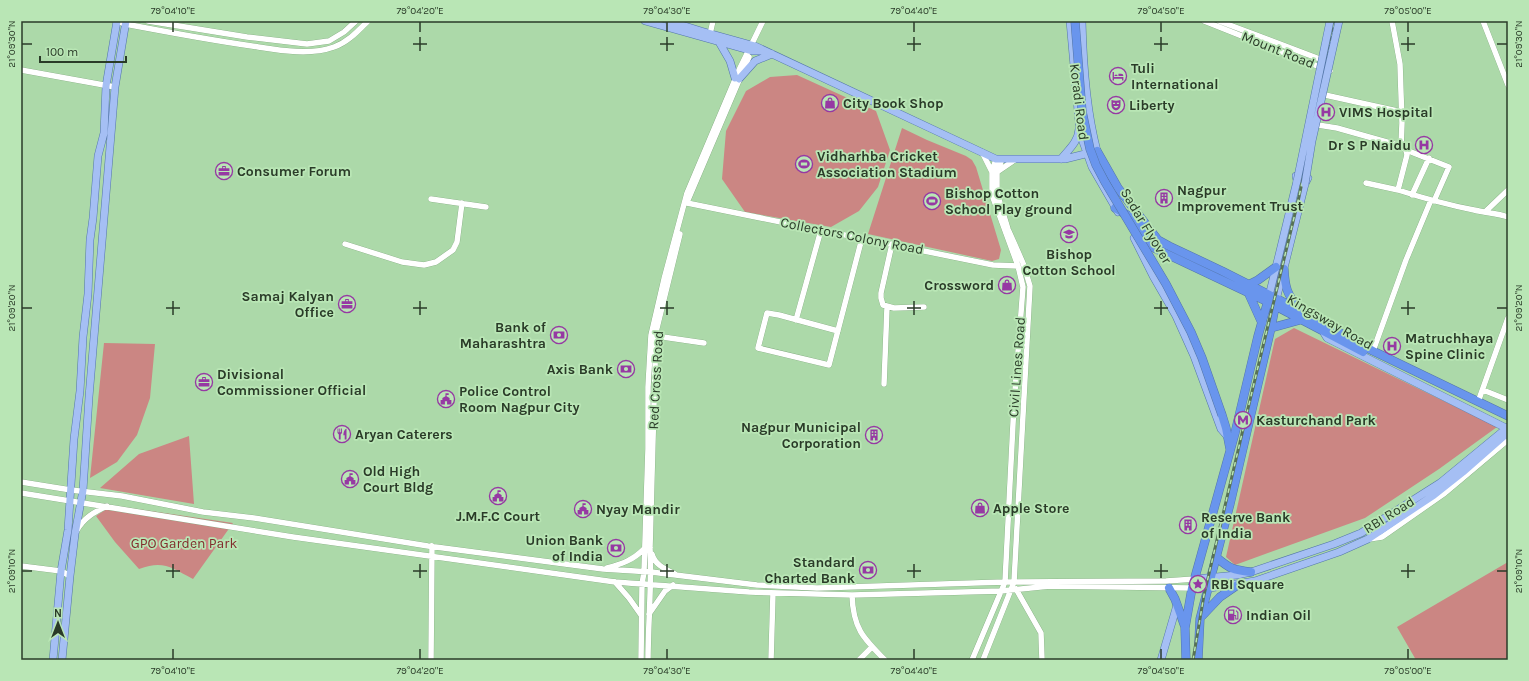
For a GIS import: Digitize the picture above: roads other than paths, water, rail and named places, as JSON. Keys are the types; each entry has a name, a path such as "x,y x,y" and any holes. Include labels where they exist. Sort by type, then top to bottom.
{"highway":[{"name":"Sadar Flyover","path":"1075,21 1082,111 1090,149 1096,165 1166,284 1191,332 1224,414 1235,433"},
{"name":"Sadar Flyover","path":"1078,21 1080,57 1088,125 1093,146 1100,164 1174,287 1203,348 1224,414 1227,436 1231,449"},
{"path":"1097,151 1110,176 1158,240 1168,250"},
{"path":"1116,208 1134,219 1154,248 1168,250"},
{"name":"Kingsway Road","path":"1168,250 1248,288 1300,316 1322,330"},
{"path":"1262,324 1248,288 1258,280 1280,268 1287,292 1300,316 1508,416"},
{"path":"1186,660 1185,628 1192,588 1231,449 1262,324 1272,301"},
{"path":"1198,660 1200,619 1271,328 1272,301"},
{"path":"1271,328 1300,316"},
{"path":"1322,330 1442,391 1508,428"},
{"path":"1235,433 1244,442"},
{"path":"1216,557 1227,567 1252,572"},
{"path":"1200,619 1220,597 1239,584"},
{"path":"1169,588 1178,605 1185,628"}],"main road":[{"path":"645,21 719,42 765,51 813,72 982,152 999,158 1061,158 1097,151 1088,96 1082,21"},
{"path":"669,21 752,48"},
{"name":"Koradi Road","path":"1070,21 1079,122 1087,154 1092,167 1137,242 1153,276 1176,316 1194,356 1221,429 1227,436"},
{"path":"1297,181 1296,172 1328,21"},
{"path":"1272,301 1280,268 1328,21"},
{"path":"1280,268 1305,184 1312,141 1340,21"},
{"path":"1305,184 1309,175 1340,21"},
{"path":"53,660 61,571 68,530 74,439 80,391 83,337 88,294 90,240 98,156 104,133 106,86 117,22"},
{"path":"62,660 75,534 83,490 89,397 115,87 126,23"},
{"path":"719,42 730,61 737,78 755,61 772,54"},
{"path":"1061,158 1073,145 1078,135 1079,122"},
{"name":"Kingsway Road","path":"1322,330 1327,338 1508,428"},
{"path":"1192,588 1208,588 1255,581 1339,552 1368,539 1434,495 1504,436 1508,428"},
{"name":"RBI Road","path":"1195,579 1252,572 1334,544 1361,533 1440,483 1508,428"},
{"path":"1161,659 1178,605"}],"street":[{"path":"148,21 247,37 307,44 329,41 344,32 356,21"},
{"path":"117,22 220,42 312,52 335,47 354,36 368,21"},
{"path":"710,34 714,21"},
{"path":"752,48 764,21"},
{"name":"Red Cross Road","path":"648,660 648,615 652,584 647,549 650,449 656,336 687,203 737,78 767,21"},
{"name":"Mount Road","path":"1204,21 1318,63"},
{"path":"1219,21 1331,68"},
{"path":"1392,21 1400,64 1403,148 1407,155 1398,190"},
{"path":"1483,21 1508,85"},
{"path":"21,70 115,87"},
{"path":"650,449 648,387 651,335 664,279 687,193 737,78"},
{"path":"1325,95 1402,112"},
{"path":"1318,125 1337,128 1403,148 1449,167 1406,260 1373,351"},
{"path":"982,152 994,172 997,193 1008,229 1023,263 1030,286 1013,590 983,660"},
{"path":"994,172 999,158"},
{"path":"994,172 1016,158"},
{"path":"1412,195 1429,158"},
{"name":"Civil Lines Road","path":"972,660 1005,582 1014,404 1023,287 1018,266 992,196 994,172"},
{"path":"1366,183 1398,190 1432,201 1500,214 1508,217"},
{"path":"1485,212 1508,190"},
{"path":"432,198 486,207"},
{"name":"Collectors Colony Road","path":"687,203 993,265 1018,266"},
{"path":"345,244 402,262 424,266 436,262 452,250 457,242 462,204"},
{"path":"796,320 821,230"},
{"path":"838,331 767,313 758,348 829,365 838,331 862,238"},
{"path":"892,244 881,293 883,305 887,307 924,307"},
{"path":"884,384 887,307"},
{"path":"1478,402 1508,318"},
{"path":"656,336 704,343"},
{"path":"1483,390 1508,400"},
{"path":"1368,539 1382,537 1445,493 1508,440"},
{"path":"21,482 122,496 203,512 432,546 603,569 651,572 681,577 757,585 817,588 1005,582 1166,581 1195,579"},
{"path":"21,492 271,533 615,582 773,593 852,595 1002,591 1050,586 1192,588"},
{"path":"75,534 81,523 86,518 107,506"},
{"path":"431,660 432,546"},
{"path":"647,549 653,560 662,568 681,577"},
{"path":"603,569 626,562 647,549"},
{"path":"641,660 642,584 647,549"},
{"path":"21,566 61,571 70,576"},
{"path":"615,582 641,615"},
{"path":"648,615 665,592 673,585"},
{"path":"1013,590 1041,633 1042,660"},
{"path":"771,660 773,593"},
{"path":"852,595 855,622 866,641 885,660"},
{"path":"859,660 872,647"}],"railway":[{"path":"1193,660 1204,595 1299,197 1335,21"}],"place":[{"name":"Tuli International","path":"1118,76"},
{"name":"City Book Shop","path":"830,103"},
{"name":"Liberty","path":"1116,105"},
{"name":"VIMS Hospital","path":"1326,112"},
{"name":"Dr S P Naidu","path":"1424,145"},
{"name":"Vidharhba Cricket Association Stadium","path":"804,164"},
{"name":"Consumer Forum","path":"224,171"},
{"name":"Nagpur Improvement Trust","path":"1164,198"},
{"name":"Bishop Cotton School Play ground","path":"932,201"},
{"name":"Bishop Cotton School","path":"1069,234"},
{"name":"Crossword","path":"1007,285"},
{"name":"Samaj Kalyan Office","path":"347,304"},
{"name":"Bank of Maharashtra","path":"559,335"},
{"name":"Matruchhaya Spine Clinic","path":"1392,346"},
{"name":"Axis Bank","path":"626,369"},
{"name":"Divisional Commissioner Official","path":"204,382"},
{"name":"Police Control Room Nagpur City","path":"446,399"},
{"name":"Kasturchand Park","path":"1243,420"},
{"name":"Aryan Caterers","path":"342,434"},
{"name":"Nagpur Municipal Corporation","path":"874,435"},
{"name":"Old High Court Bldg","path":"350,479"},
{"name":"J.M.F.C Court","path":"498,496"},
{"name":"Apple Store","path":"980,508"},
{"name":"Nyay Mandir","path":"583,509"},
{"name":"Reserve Bank of India","path":"1188,525"},
{"name":"Union Bank of India","path":"616,548"},
{"name":"Standard Charted Bank","path":"868,570"},
{"name":"RBI Square","path":"1198,584"},
{"name":"Indian Oil","path":"1233,615"}],"park label":[{"name":"GPO Garden Park","path":"184,543"}]}
